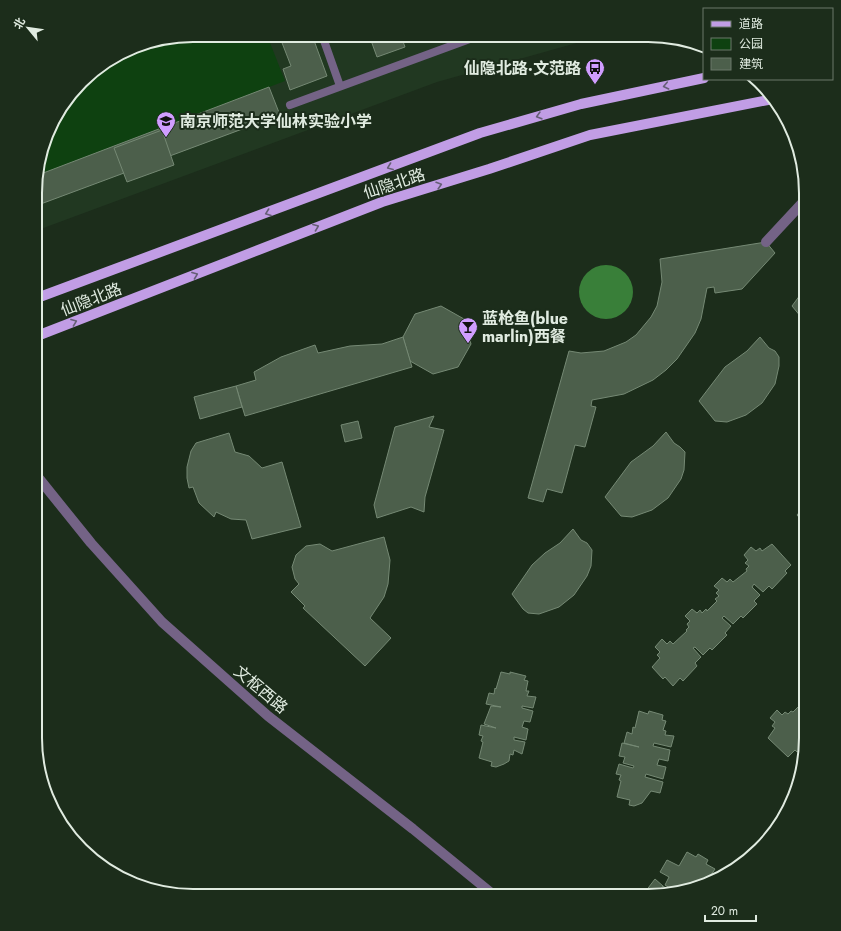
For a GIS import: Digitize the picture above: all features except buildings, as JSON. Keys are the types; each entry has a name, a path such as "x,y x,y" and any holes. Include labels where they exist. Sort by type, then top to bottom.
{"main road":[{"name":"仙隐北路","path":"42,296 480,132 581,104 703,78"},
{"name":"仙隐北路","path":"42,334 382,202 489,169 590,135 767,100"}],"street":[{"path":"766,242 799,207"},
{"name":"文枢西路","path":"42,482 92,543 162,622 268,716 413,829 486,889"}],"lane":[{"path":"324,42 340,86"},
{"path":"290,105 461,42"}],"shaded area":[{"name":"南京师范大学仙林实验小学","path":"183,42 580,42 437,82 42,229 43,174 50,145 62,118 73,101 86,86 101,73 118,62 145,50"},
{"path":"601,265 611,265 621,269 629,277 633,287 633,297 629,307 621,315 611,319 601,319 591,315 583,307 579,297 579,287 583,277 591,269"}],"green space":[{"path":"183,42 270,42 285,81 43,173 47,154 54,135 62,118 73,101 86,86 101,73 118,62 145,50"}],"place":[{"name":"仙隐北路·文范路","path":"595,85"},
{"name":"南京师范大学仙林实验小学","path":"166,138"},
{"name":"蓝枪鱼(blue marlin)西餐","path":"468,344"}]}
